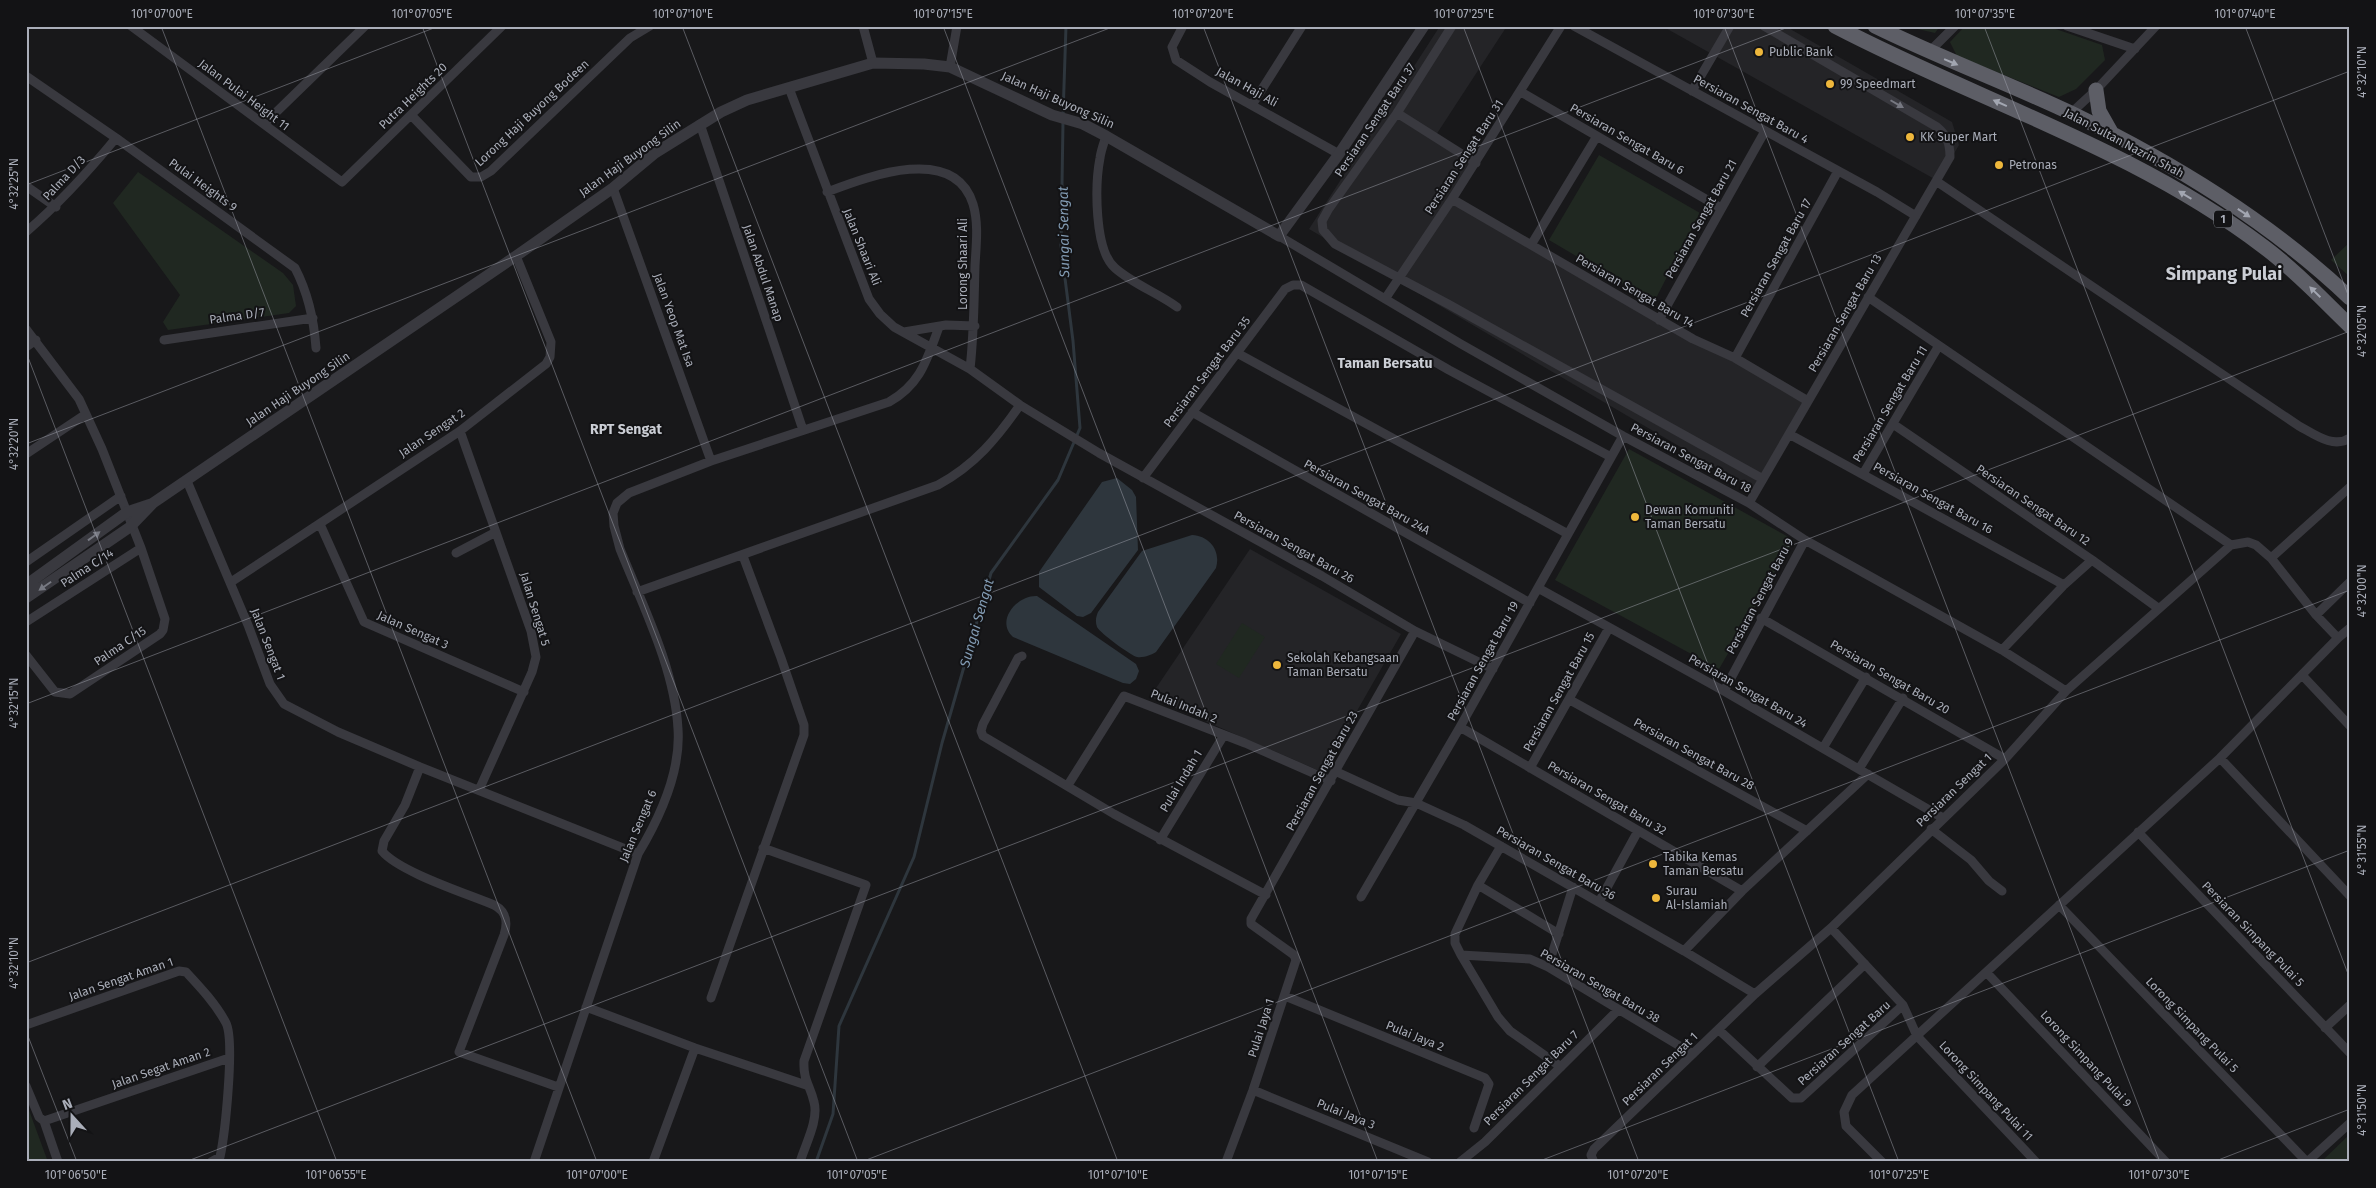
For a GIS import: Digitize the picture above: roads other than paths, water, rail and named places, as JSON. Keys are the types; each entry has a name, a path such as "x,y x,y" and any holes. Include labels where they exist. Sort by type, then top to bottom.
{"highway":[{"name":"Jalan Sultan Nazrin Shah","path":"1835,26 2045,123"},
{"name":"Jalan Sultan Nazrin Shah","path":"1875,26 1929,52 2071,113 2197,182 2272,231 2350,298"},
{"path":"2096,90 2099,111 2112,134"},
{"path":"2045,123 2071,113 2078,138"},
{"name":"1","path":"2045,123 2078,138"},
{"name":"Jalan Sultan Nazrin Shah","path":"2078,138 2169,185 2262,246 2286,265 2350,326"}],"street":[{"name":"Jalan Pulai Height 11","path":"131,26 342,182"},
{"path":"264,124 365,26"},
{"name":"Putra Heights 20","path":"342,182 412,116 502,26"},
{"name":"Lorong Haji Buyong Bodeen","path":"412,116 471,176 481,177 491,171 630,38 650,26"},
{"path":"863,26 873,64"},
{"path":"950,67 957,26"},
{"name":"Jalan Haji Ali","path":"1183,26 1172,47 1176,60 1339,154"},
{"path":"1252,105 1302,26"},
{"path":"1280,236 1339,154 1424,26"},
{"name":"Persiaran Sengat Baru 37","path":"1400,277 1335,244 1323,230 1322,221 1397,113 1452,26"},
{"name":"Persiaran Sengat Baru 31","path":"1385,299 1476,162 1561,26"},
{"name":"Persiaran Sengat Baru 4","path":"1574,26 1838,170 1916,216"},
{"path":"1692,91 1730,26"},
{"name":"Persiaran Sengat Baru 13","path":"1749,503 1950,157 1948,141 1944,132 1764,26"},
{"path":"1929,52 1955,26"},
{"path":"2067,26 2135,49"},
{"path":"2071,113 2096,90 2156,26"},
{"name":"Jalan Haji Buyong Silin","path":"153,504 516,256 613,188 655,153 700,124 747,100 873,64 924,64 950,67 1052,115 1083,124 1280,236"},
{"name":"Pulai Heights 9","path":"26,76 116,138 295,268 303,283 313,318 316,348"},
{"name":"Jalan Shaari Ali","path":"788,88 869,299 886,320 930,348 970,369 1020,405"},
{"name":"Persiaran Sengat Baru 6","path":"1521,92 1722,208"},
{"path":"1397,113 1476,162"},
{"name":"Jalan Abdul Manap","path":"700,124 803,430"},
{"name":"Persiaran Sengat Baru 21","path":"1659,320 1765,131"},
{"path":"1106,136 1100,157 1098,194 1101,237 1105,256 1115,268 1177,307"},
{"path":"1531,245 1597,136"},
{"name":"Palma D/3","path":"26,232 56,207 85,176 116,138"},
{"name":"Lorong Shaari Ali","path":"827,192 859,180 908,168 927,169 947,175 958,182 973,203 976,217 975,326 970,369"},
{"name":"Persiaran Sengat Baru 17","path":"1735,358 1838,170"},
{"path":"1936,181 2299,426 2332,442 2340,442 2350,438"},
{"path":"26,186 56,207"},
{"name":"Jalan Yeop Mat Isa","path":"613,188 711,461"},
{"name":"Persiaran Sengat Baru 14","path":"1452,199 1692,340 1735,358 1808,401"},
{"name":"Persiaran Sengat Baru 18","path":"1280,236 1302,251 1623,436 1749,503 1805,540 2002,650 2066,691"},
{"name":"Jalan Sengat 2","path":"231,582 460,431 539,372 550,356 551,342 516,256"},
{"path":"1400,277 1762,479"},
{"name":"Persiaran Sengat Baru 35","path":"1143,478 1285,289 1294,285 1301,285 1449,370 1611,457"},
{"path":"1868,297 2231,545 2248,542 2256,545 2271,558 2316,615 2338,638"},
{"name":"Palma D/7","path":"164,340 313,318"},
{"path":"904,332 956,325 975,326"},
{"path":"711,461 881,406 898,397 918,378 939,327"},
{"path":"26,329 79,399 121,496 141,548"},
{"path":"26,347 36,340"},
{"name":"Persiaran Sengat Baru 11","path":"1863,474 1938,346"},
{"path":"1237,353 1568,534"},
{"path":"637,592 743,556 938,485 959,474 996,438 1020,405"},
{"name":"Persiaran Sengat Baru 26","path":"1020,405 1143,478 1322,576 1415,632 1493,669"},
{"name":"Persiaran Sengat Baru 24A","path":"1192,412 1530,603"},
{"path":"26,454 86,414"},
{"name":"Persiaran Sengat Baru 12","path":"1893,424 2092,560 2158,608"},
{"name":"Jalan Sengat 5","path":"460,431 534,643 536,657 524,692 479,790"},
{"name":"Persiaran Sengat Baru 16","path":"1789,434 2064,585"},
{"name":"Persiaran Sengat Baru 19","path":"1361,897 1493,669 1623,436"},
{"name":"Jalan Sengat 6","path":"534,1162 638,854 653,829 664,801 673,771 679,731 672,687 614,526 614,513 617,503 622,498 711,461"},
{"name":"Jalan Sengat 1","path":"187,481 231,582 270,684 284,704 338,732 420,767 568,828 638,854"},
{"path":"2271,558 2350,487"},
{"path":"26,562 121,496"},
{"path":"26,585 127,512 153,504"},
{"path":"26,598 132,525 153,504"},
{"name":"Jalan Sengat 3","path":"320,524 364,622 524,692"},
{"path":"456,553 496,532"},
{"name":"Persiaran Sengat Baru 9","path":"1724,691 1805,540"},
{"name":"Persiaran Sengat 1","path":"1592,1160 1591,1154 1594,1149 1755,994 1831,928 2005,759 2066,691 2231,545"},
{"name":"Palma C/14","path":"26,622 141,548"},
{"name":"Palma C/15","path":"26,655 55,692 64,694 80,688 160,634 163,630 165,619 141,548"},
{"path":"711,998 804,735 804,725 743,556"},
{"path":"2002,650 2064,585 2092,560"},
{"path":"2316,615 2350,582"},
{"name":"Persiaran Sengat Baru 24","path":"1538,588 1724,691 1943,818"},
{"name":"Persiaran Sengat Baru 20","path":"1762,618 1903,698 2005,759"},
{"name":"Persiaran Sengat Baru 15","path":"1530,768 1609,628"},
{"path":"1882,1162 1846,1126 1844,1112 1852,1095 2220,758 2350,628"},
{"name":"Persiaran Sengat Baru 23","path":"1250,921 1415,632"},
{"path":"1022,656 1018,658 983,724 981,731 983,736 1160,840 1266,895"},
{"path":"2302,675 2350,726"},
{"path":"1823,748 1866,677"},
{"name":"Pulai Indah 2","path":"1068,785 1124,696 1224,735 1331,782"},
{"path":"1859,769 1903,698"},
{"name":"Persiaran Sengat Baru 28","path":"1570,700 1807,831"},
{"name":"Persiaran Sengat Baru 32","path":"1460,727 1742,891"},
{"name":"Pulai Indah 1","path":"1160,840 1224,735"},
{"path":"2220,758 2350,896"},
{"path":"420,767 404,805 384,841 382,852 387,858 425,877 494,905 502,910 506,916 504,935 458,1052 558,1087"},
{"name":"Persiaran Sengat Baru 36","path":"1336,772 1398,800 1416,803 1464,825 1684,951 1755,994"},
{"path":"1684,951 1742,891 1868,774"},
{"path":"1931,829 1971,860 2002,891"},
{"path":"1599,902 1638,831"},
{"name":"Persiaran Simpang Pulai 5","path":"2138,832 2350,1053"},
{"path":"1501,846 1478,885 1455,934 1455,944 1498,1017 1510,1031 1561,1068"},
{"path":"764,848 866,885 804,1061 803,1073 806,1085 815,1103 815,1116 800,1162"},
{"path":"1478,885 1559,934"},
{"path":"1548,967 1573,887"},
{"name":"Lorong Simpang Pulai 5","path":"2059,905 2307,1162"},
{"name":"Pulai Jaya 1","path":"1226,1162 1253,1090 1285,996 1296,957 1250,921"},
{"name":"Lorong Simpang Pulai 11","path":"1831,928 1903,1006 1917,1036 2036,1162"},
{"name":"Persiaran Sengat Baru 38","path":"1461,954 1530,959 1548,967 1693,1054"},
{"path":"1719,1030 1757,1067 1865,964"},
{"name":"Jalan Sengat Aman 1","path":"26,1025 173,972 186,972 227,1024 229,1058"},
{"name":"Lorong Simpang Pulai 9","path":"1987,972 2166,1162"},
{"name":"Pulai Jaya 2","path":"1285,996 1485,1078 1490,1084 1474,1128"},
{"path":"2325,1028 2350,1005"},
{"path":"586,1006 695,1048 806,1085"},
{"name":"Persiaran Sengat Baru","path":"1757,1067 1792,1098 1801,1098 1903,1006"},
{"name":"Persiaran Sengat Baru 7","path":"1460,1162 1485,1142 1618,1010"},
{"path":"653,1162 695,1048"},
{"path":"211,1162 220,1157 224,1135 229,1058"},
{"name":"Jalan Segat Aman 2","path":"44,1122 229,1058"},
{"path":"26,1086 39,1117 44,1122 58,1162"},
{"name":"Pulai Jaya 3","path":"1253,1090 1428,1162"},
{"path":"2307,1162 2350,1123"}],"waterway":[{"name":"Sungai Sengat","path":"1063,116 1066,26"},
{"name":"Sungai Sengat","path":"816,1162 833,1114 839,1026 914,857 942,743 991,573 1058,480 1080,428 1073,341 1061,247 1063,122"}],"place":[{"name":"Public Bank","path":"1759,52"},
{"name":"99 Speedmart","path":"1830,84"},
{"name":"KK Super Mart","path":"1910,137"},
{"name":"Petronas","path":"1999,165"},
{"name":"Dewan Komuniti Taman Bersatu","path":"1635,517"},
{"name":"Sekolah Kebangsaan Taman Bersatu","path":"1277,665"},
{"name":"Tabika Kemas Taman Bersatu","path":"1653,864"},
{"name":"Surau Al-Islamiah","path":"1656,898"}],"district":[{"name":"Simpang Pulai","path":"2224,274"},
{"name":"Taman Bersatu","path":"1385,363"},
{"name":"RPT Sengat","path":"626,429"}]}
